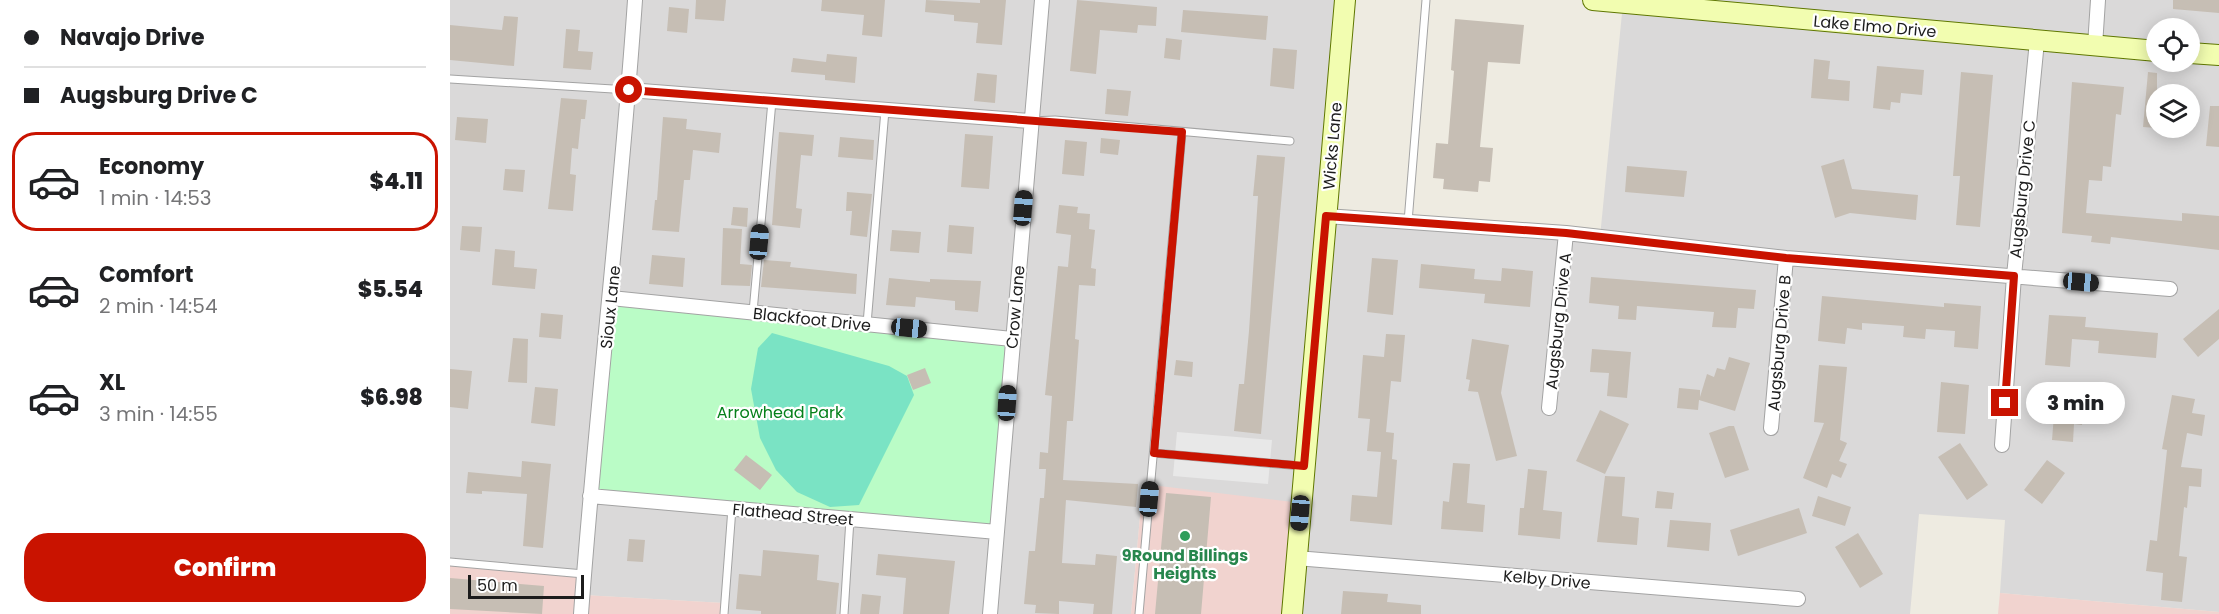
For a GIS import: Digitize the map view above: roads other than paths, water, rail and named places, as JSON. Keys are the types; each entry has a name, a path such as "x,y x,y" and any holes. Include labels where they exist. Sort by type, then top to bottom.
{"main road":[{"name":"Wicks Lane","path":"1292,614 1346,0"},
{"name":"Lake Elmo Drive","path":"1593,0 1723,6 2037,41 2146,50"},
{"path":"2200,54 2219,55"}],"street":[{"name":"Sioux Lane","path":"581,614 590,496 611,298 629,90 634,0"},
{"name":"Crow Lane","path":"990,614 1042,0"},
{"path":"2095,46 2098,0"},
{"name":"Augsburg Drive C","path":"2002,445 2014,276 2037,41"},
{"path":"629,90 1030,121"},
{"path":"1326,216 1566,233 1786,258 2170,289"},
{"name":"Augsburg Drive A","path":"1549,408 1566,233"},
{"name":"Augsburg Drive B","path":"1771,428 1786,258"},
{"name":"Blackfoot Drive","path":"611,298 1012,339"},
{"name":"Flathead Street","path":"590,496 997,532"},
{"name":"Kelby Drive","path":"1296,558 1798,599"}],"lane":[{"path":"1408,222 1426,0"},
{"path":"450,79 629,90"},
{"path":"753,312 772,101"},
{"path":"867,324 885,110"},
{"path":"1030,121 1290,141"},
{"path":"1139,614 1182,132"},
{"path":"1154,453 1304,466"},
{"path":"724,614 732,508"},
{"path":"844,614 850,519"},
{"path":"450,562 584,574"}],"place":[{"name":"9Round Billings Heights","path":"1185,536"}],"park label":[{"name":"Arrowhead Park","path":"780,412"}]}
